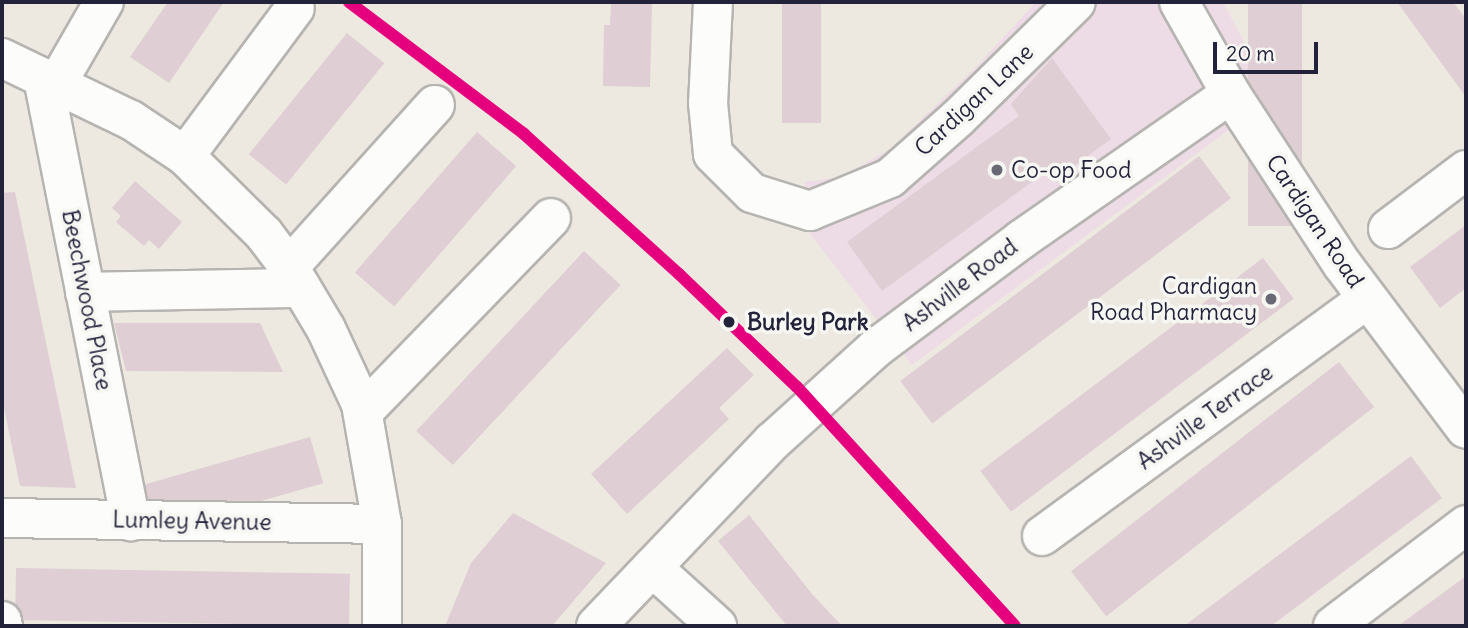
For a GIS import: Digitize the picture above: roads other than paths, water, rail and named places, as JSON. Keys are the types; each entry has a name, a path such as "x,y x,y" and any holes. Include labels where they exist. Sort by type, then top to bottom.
{"street":[{"path":"50,81 104,2"},
{"name":"Cardigan Lane","path":"713,2 708,131 719,162 752,193 788,208 810,211 890,178 952,124 1076,2"},
{"name":"Cardigan Road","path":"1179,2 1231,93 1367,299 1466,429"},
{"path":"186,156 295,8"},
{"path":"2,58 131,121 186,156 257,226 295,277 326,329 363,412 382,524 382,626"},
{"name":"Beechwood Place","path":"50,81 85,292 131,521"},
{"name":"Ashville Road","path":"596,626 773,441 876,348 1022,239 1231,93"},
{"path":"85,292 295,277 435,105"},
{"path":"1388,229 1466,170"},
{"path":"363,412 551,218"},
{"name":"Ashville Terrace","path":"1042,536 1367,299"},
{"name":"Lumley Avenue","path":"2,518 382,524"},
{"path":"1333,626 1466,525"},
{"path":"652,567 717,626"}],"place":[{"name":"Co-op Food","path":"997,170"},
{"name":"Cardigan Road Pharmacy","path":"1271,299"},
{"name":"Burley Park","path":"729,322"}]}
